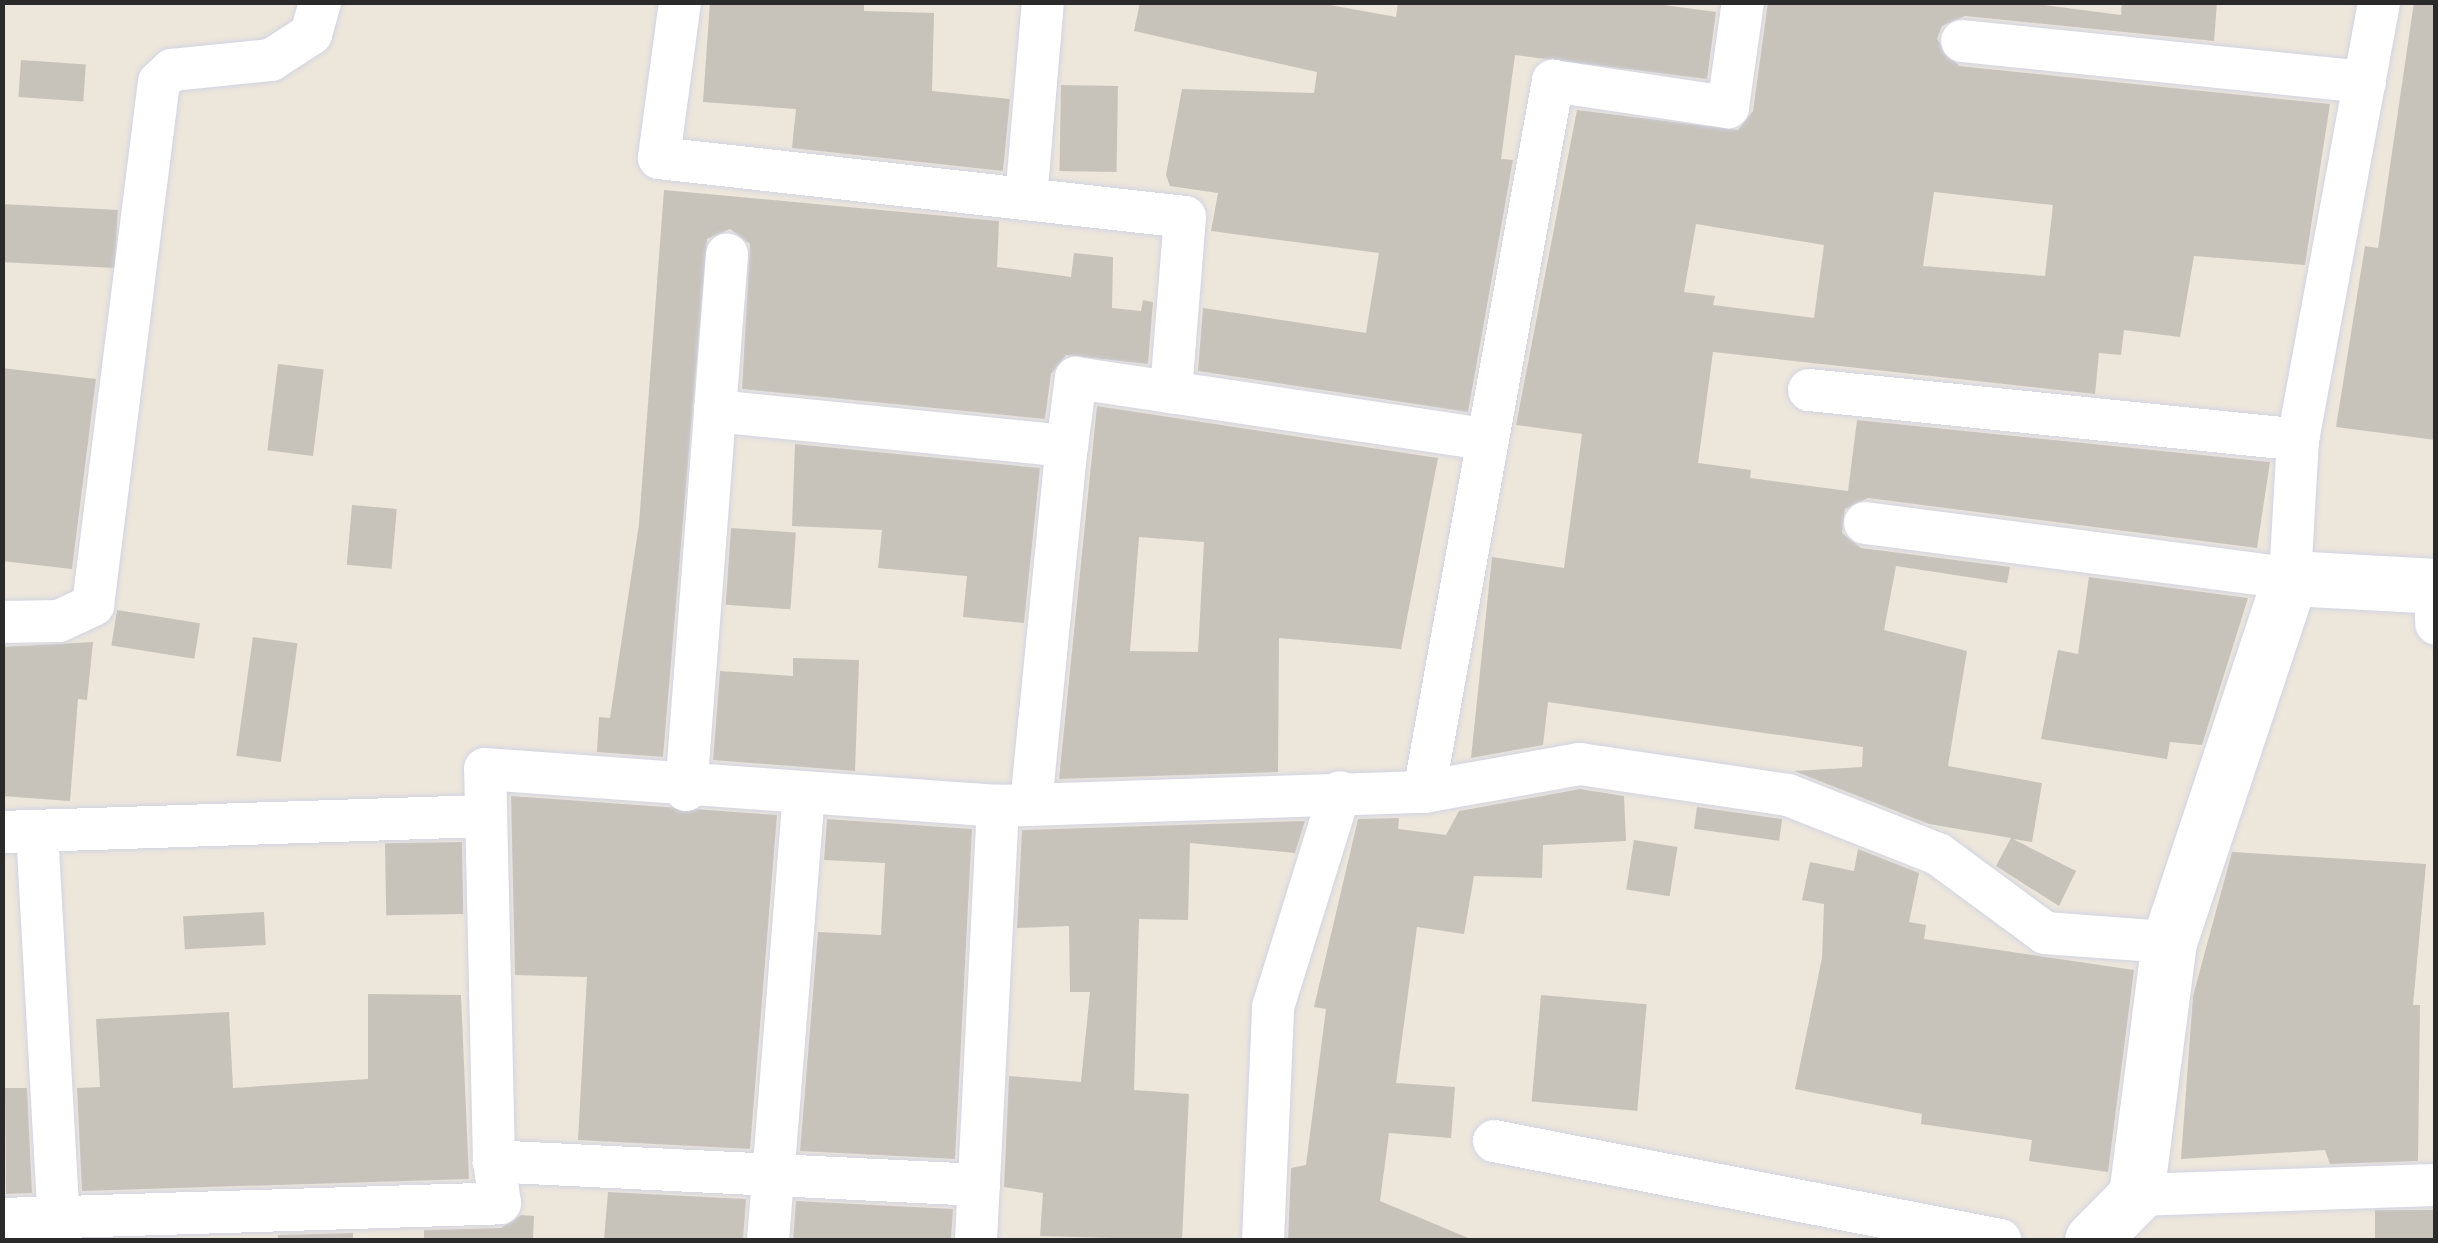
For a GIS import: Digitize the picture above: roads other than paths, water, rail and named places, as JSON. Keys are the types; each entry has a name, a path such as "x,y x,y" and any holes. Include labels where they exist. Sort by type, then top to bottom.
{"street":[{"path":"2,622 59,621 94,605 158,82 172,70 271,60 311,34 320,2"},
{"path":"680,2 658,158 1185,217 1171,392"},
{"path":"1026,199 1043,2"},
{"path":"1424,792 1482,440 1553,81 1728,107 1743,2"},
{"path":"2092,1240 2136,1195 2169,942 2290,578 2298,440 2379,2"},
{"path":"1962,40 2365,82"},
{"path":"686,790 727,254"},
{"path":"976,1240 1015,805 1076,378 1482,440"},
{"path":"1810,390 2298,440"},
{"path":"716,411 1068,446"},
{"path":"1864,523 2290,578 2435,586 2436,624"},
{"path":"2,1220 500,1202 494,1160 485,768 686,790 1015,805 1424,792 1580,764 1788,795 1938,854 2045,933 2169,942"},
{"path":"1263,1240 1272,1007 1340,792"},
{"path":"768,1240 804,796"},
{"path":"60,1219 20,832 485,816"},
{"path":"1494,1142 2000,1240"},
{"path":"494,1160 979,1185"},
{"path":"2136,1195 2436,1185"}]}
